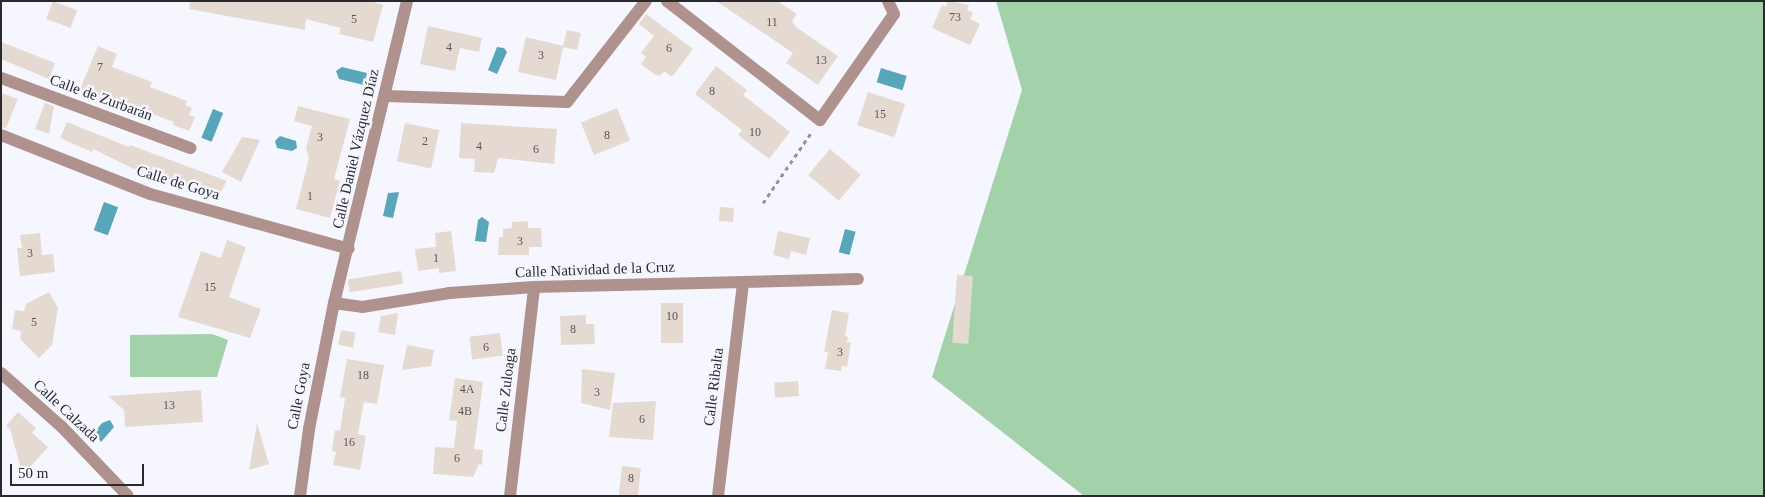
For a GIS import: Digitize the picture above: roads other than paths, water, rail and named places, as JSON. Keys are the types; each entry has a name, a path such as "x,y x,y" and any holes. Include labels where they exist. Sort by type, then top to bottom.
{"street":[{"name":"Calle Daniel Vázquez Díaz","path":"334,303 386,96 407,1"},
{"path":"386,96 567,102 646,1"},
{"path":"667,1 820,120 894,14 888,1"},
{"name":"Calle de Zurbarán","path":"1,78 190,148"},
{"name":"Calle de Goya","path":"1,134 150,194 349,249"},
{"name":"Calle Natividad de la Cruz","path":"334,303 362,307 449,292 534,287 858,279"},
{"name":"Calle Ribalta","path":"718,496 743,283"},
{"name":"Calle Zuloaga","path":"510,496 534,287"},
{"name":"Calle Goya","path":"300,496 309,430 334,303"},
{"name":"Calle Calzada","path":"1,373 62,427 128,496"}],"water":[{"path":"497,47 504,48 507,52 497,74 488,70"},
{"path":"342,67 367,73 364,85 339,79 336,71"},
{"path":"881,68 907,76 902,90 877,82"},
{"path":"213,109 223,113 212,142 201,138"},
{"path":"280,136 296,141 297,148 292,151 277,148 275,141"},
{"path":"399,192 393,218 383,216 388,193"},
{"path":"104,202 118,207 108,235 94,230"},
{"path":"482,217 489,222 486,242 475,241 478,220"},
{"path":"845,229 856,232 849,255 839,252"},
{"path":"110,420 114,427 101,442 95,432 102,423"}]}
